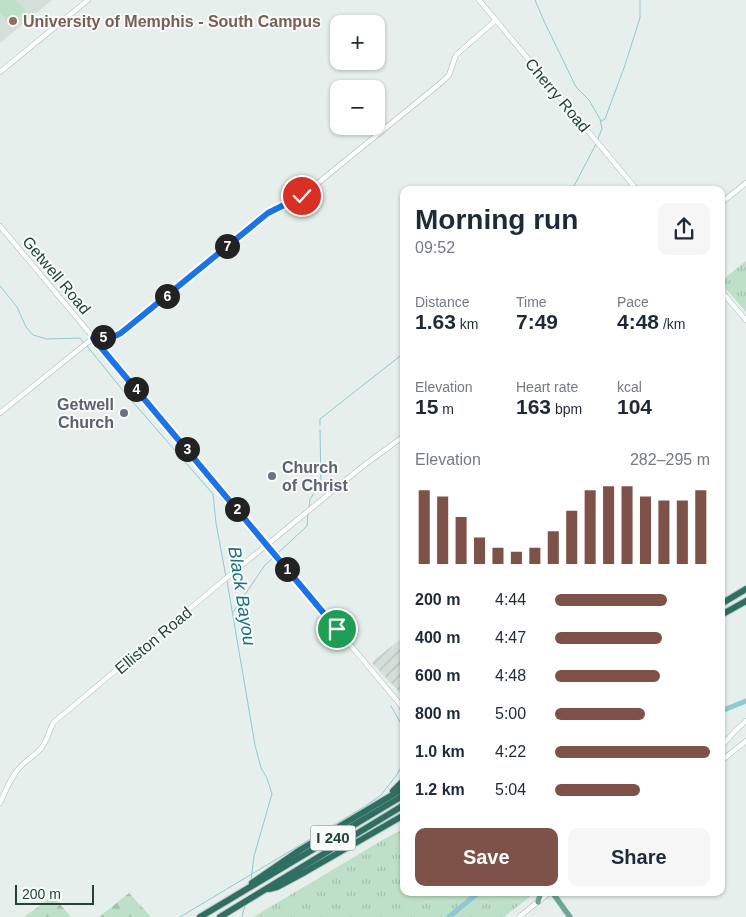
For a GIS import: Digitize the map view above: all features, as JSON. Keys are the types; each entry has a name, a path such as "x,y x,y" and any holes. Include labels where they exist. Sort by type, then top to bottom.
{"highway":[{"path":"725,602 746,589"},
{"path":"725,614 746,601"},
{"path":"364,812 400,784"},
{"path":"200,917 240,894 255,880 262,878 300,850 400,790"},
{"name":"I 240","path":"262,878 400,797"},
{"name":"I 240","path":"220,917 400,808"},
{"path":"262,891 277,887 305,872 400,816"}],"main road":[{"path":"0,72 88,0"},
{"name":"Cherry Road","path":"479,0 634,186"},
{"path":"0,413 93,338 100,336 114,337 121,333 268,213 302,196 442,82 449,75 456,55 496,20"},
{"path":"725,200 746,182"},
{"name":"Getwell Road","path":"0,226 400,703"},
{"path":"725,296 746,320"},
{"name":"Elliston Road","path":"0,803 12,777 22,765 40,750 54,722 230,575 400,439"},
{"path":"725,742 746,721"},
{"path":"725,758 746,740"},
{"path":"538,902 540,896"},
{"path":"519,917 546,896"},
{"path":"554,896 570,917"}],"shaded area":[{"name":"University of Memphis - South Campus","path":"0,0 52,0 0,43"},
{"path":"400,640 400,693 373,664 375,659"}],"green space":[{"path":"0,0 16,0 26,12 10,25 0,13"},
{"path":"746,261 746,312 725,288 725,278"},
{"path":"400,831 400,896 531,896 504,917 253,917"},
{"path":"129,893 151,917 99,917"},
{"path":"53,896 71,917 24,917"}],"waterway":[{"path":"535,0 576,87 589,100 600,119 602,129 597,141"},
{"path":"601,121 605,119 625,65 640,18 640,0"},
{"path":"574,186 596,144"},
{"name":"Black Bayou","path":"0,286 17,307 26,327 33,335 47,339 80,338 84,343"},
{"name":"Black Bayou","path":"87,346 125,393 213,494 216,523 226,577"},
{"path":"320,425 320,419 400,356"},
{"path":"309,508 310,499 321,483 320,430"},
{"path":"278,553 307,526 308,514"},
{"path":"233,612 265,565 273,558"},
{"name":"Black Bayou","path":"227,581 255,745 261,768 267,778 272,794 254,856 251,881"},
{"path":"725,709 746,701"},
{"path":"391,706 400,722"},
{"path":"180,917 364,807 381,795 400,769"},
{"path":"449,917 474,896"},
{"name":"Black Bayou","path":"242,917 245,905"}],"place":[{"name":"University of Memphis - South Campus","path":"13,21"},
{"name":"Getwell Church","path":"124,413"},
{"name":"Church of Christ","path":"272,476"}],"route":[{"path":"302,196 268,213 121,333 114,337 100,336 93,338 337,629"}]}
